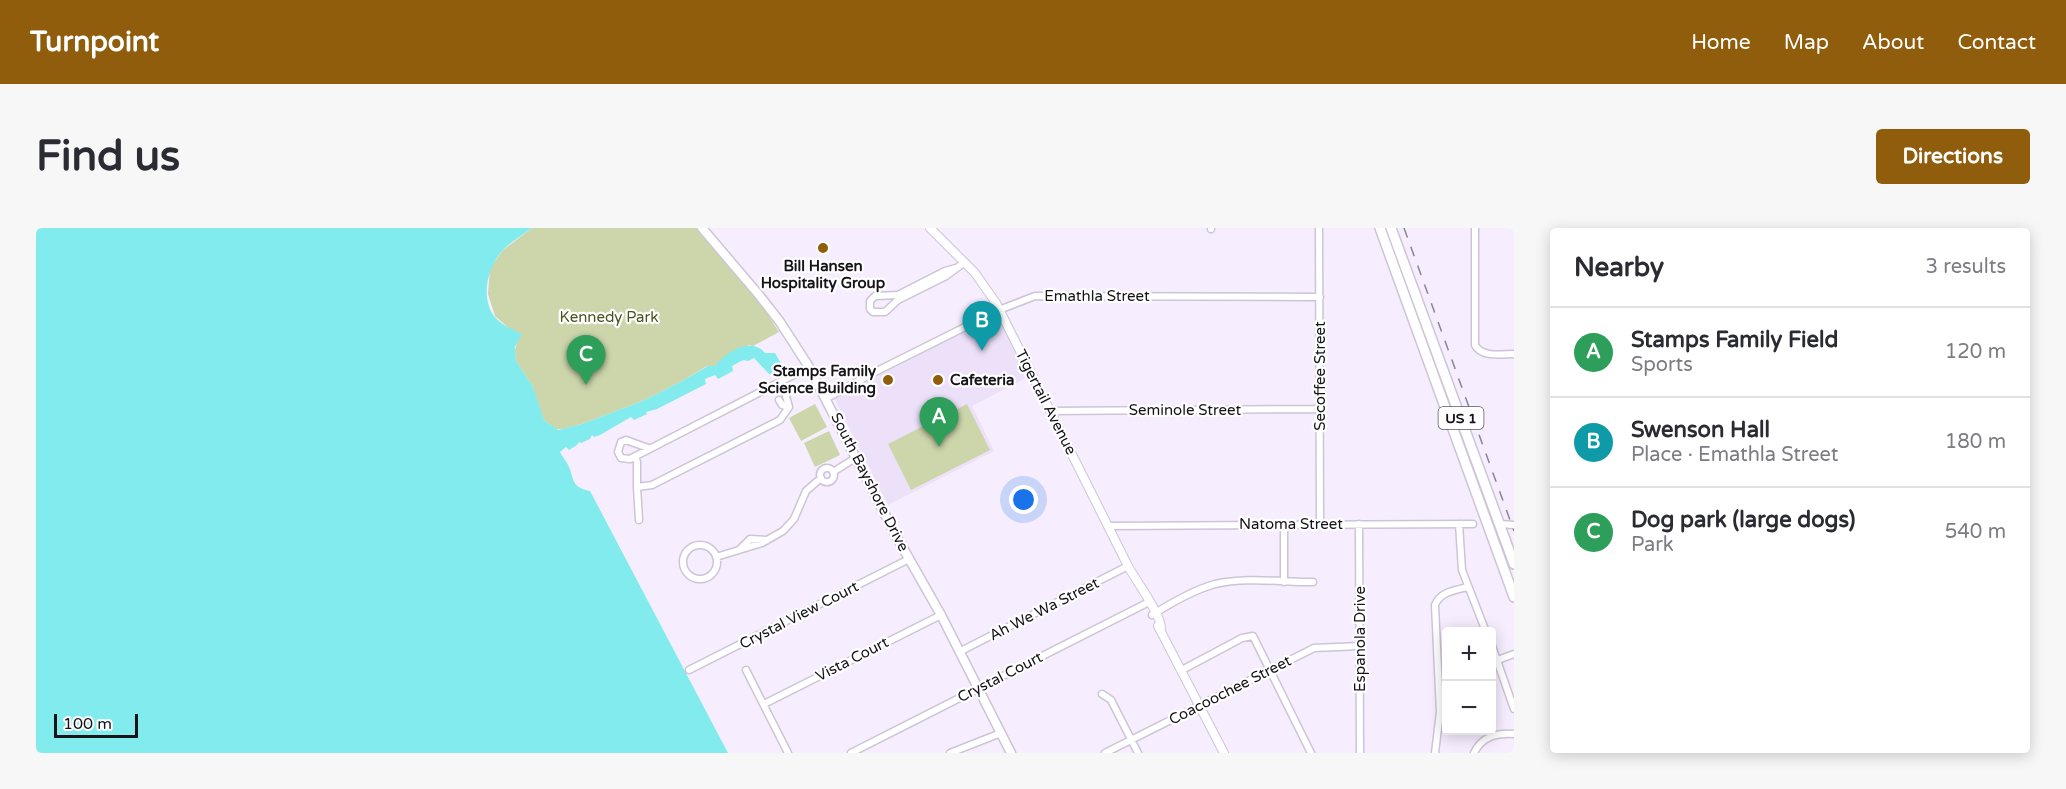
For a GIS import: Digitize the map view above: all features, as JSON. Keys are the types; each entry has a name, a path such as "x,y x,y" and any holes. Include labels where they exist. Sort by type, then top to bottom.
{"highway":[{"name":"US 1","path":"1380,228 1514,597"},
{"name":"US 1","path":"1391,228 1514,564"},
{"path":"1485,518 1494,524 1500,524"}],"main road":[{"name":"South Bayshore Drive","path":"702,228 776,316 809,367 1011,753"}],"street":[{"name":"Tigertail Avenue","path":"930,228 983,283 999,310 1147,603 1160,619 1161,628 1224,753"},
{"name":"Secoffee Street","path":"1319,228 1320,524"},
{"path":"1475,228 1475,342 1478,351 1487,354 1514,354"},
{"path":"956,268 945,271 895,296 876,296 870,301 870,309 873,312 885,312 898,300 946,276 965,262"},
{"name":"Emathla Street","path":"827,398 999,310 1022,300 1042,295 1320,297"},
{"path":"648,448 629,441 621,442 618,452 621,458 627,459 635,456 809,367"},
{"path":"779,382 782,396"},
{"path":"637,487 656,484 782,419 789,407 772,385"},
{"name":"Seminole Street","path":"1050,411 1320,410"},
{"path":"635,456 639,520"},
{"path":"716,557 767,540 790,525 806,492 821,478 820,474 823,469 829,468 833,472 857,458"},
{"path":"1284,524 1284,582"},
{"path":"1459,524 1461,561 1484,627"},
{"name":"Natoma Street","path":"1108,526 1473,524"},
{"path":"1500,524 1514,525"},
{"name":"Espanola Drive","path":"1359,525 1360,753"},
{"path":"695,546 707,546 716,557 715,570 705,579 692,577 684,566 685,554 695,546"},
{"name":"Crystal View Court","path":"689,670 909,559"},
{"name":"Ah We Wa Street","path":"959,652 1128,566"},
{"path":"1154,613 1216,584 1238,581 1312,582"},
{"path":"1442,666 1435,612 1436,602 1444,594 1468,586"},
{"name":"Crystal Court","path":"850,753 1147,603"},
{"name":"Vista Court","path":"764,704 940,615"},
{"path":"1182,670 1250,636 1256,639 1311,753"},
{"name":"Coacoochee Street","path":"1105,753 1317,647 1360,646"},
{"path":"1496,660 1514,654"},
{"path":"1496,666 1514,709"},
{"path":"746,670 788,753"},
{"path":"1435,753 1442,681"},
{"path":"1102,694 1111,700 1138,753"},
{"path":"950,753 1000,733"},
{"path":"1474,753 1480,743 1489,737 1514,734"}],"shaded area":[{"path":"997,315 1028,377 972,406 994,451 888,505 834,398"}],"green space":[{"name":"Kennedy Park","path":"532,228 700,228 763,307 779,332 753,346 749,345 715,366 707,366 645,400 582,424 556,429 544,420 533,387 516,361 517,343 510,329 495,316 488,294 490,268 503,250"},
{"path":"815,404 827,427 801,441 789,418"},
{"path":"967,404 990,450 911,490 888,444"},
{"path":"829,431 840,455 815,467 804,443"}],"water":[{"path":"36,228 532,228 502,251 497,258 488,282 487,300 497,319 522,334 515,347 516,361 533,387 544,420 558,430 582,424 645,400 708,366 715,366 738,348 753,346 765,353 775,353 782,365 777,374 769,374 754,358 748,361 743,360 732,366 733,371 718,379 715,375 705,379 706,384 657,409 646,412 647,414 634,420 631,417 600,435 594,437 592,435 590,439 579,442 569,450 566,447 560,452 576,485 590,491 728,753 36,753"}],"railway":[{"path":"1404,228 1514,531"}],"place":[{"name":"Bill Hansen Hospitality Group","path":"823,248"},
{"name":"Swenson Hall","path":"982,351"},
{"name":"Stamps Family Science Building","path":"888,380"},
{"name":"Cafeteria","path":"938,380"},
{"name":"Dog park (large dogs)","path":"586,385"},
{"name":"Stamps Family Field","path":"939,447"}]}
